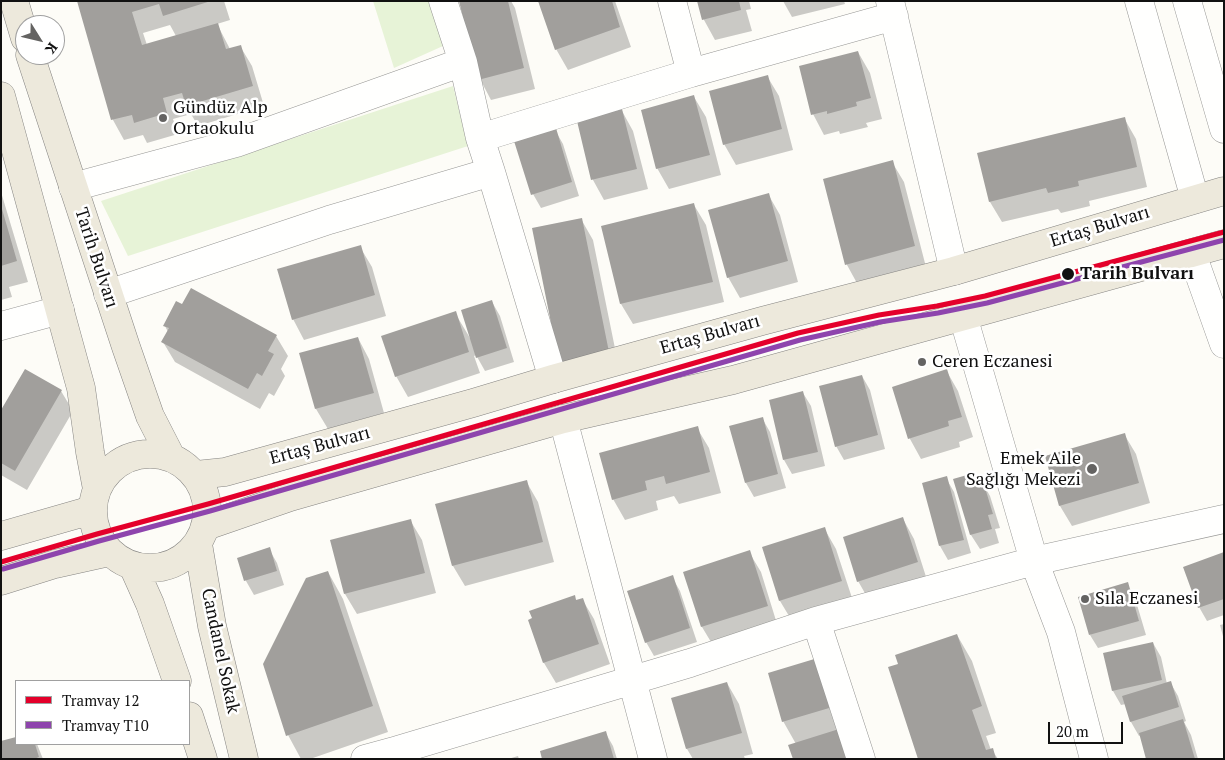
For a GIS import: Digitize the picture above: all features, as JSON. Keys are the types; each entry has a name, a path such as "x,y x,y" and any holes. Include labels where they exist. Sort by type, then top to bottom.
{"main road":[{"path":"14,1 18,15"},
{"name":"Tarih Bulvarı","path":"33,65 150,416 171,457"},
{"path":"1,96 82,388 95,499 93,522 97,534 109,552 133,566 157,569 180,560 202,535 208,515 205,491 196,475 184,464 171,457 149,453 128,458 110,470 95,499 1,536"},
{"name":"Ertaş Bulvarı","path":"196,475 225,472 762,321 954,272 1224,191"},
{"path":"202,535 290,497 563,418 733,380 1224,244"},
{"name":"Candanel Sokak","path":"202,535 212,626 244,759"},
{"path":"1,581 55,564 109,552"},
{"path":"133,566 150,604 177,680"},
{"path":"190,719 203,759"}],"street":[{"path":"443,1 463,62 480,138 492,172 553,379"},
{"path":"672,1 691,73"},
{"path":"1139,1 1195,199"},
{"path":"1187,1 1224,129"},
{"path":"480,138 892,9 954,272"},
{"path":"73,187 236,143 463,62"},
{"path":"108,294 329,220 492,172"},
{"path":"1192,254 1224,344"},
{"path":"1,326 60,310"},
{"path":"963,316 1034,561 1061,632 1094,759"},
{"path":"563,418 653,759"},
{"path":"365,759 690,663 816,621 1034,561 1224,519"},
{"path":"816,621 861,759"}],"green space":[{"path":"373,1 431,1 443,46 394,68"},
{"path":"453,86 468,146 128,256 101,201"}],"building":[{"path":"77,1 211,1 163,16 159,4 132,12 142,45 218,23 226,49 241,45 253,86 186,106 182,93 163,98 167,113 134,123 132,115 111,120"},
{"path":"459,1 508,1 524,68 478,80"},
{"path":"538,1 612,1 620,27 555,50"},
{"path":"697,1 739,1 741,10 702,20"},
{"path":"858,51 871,98 856,102 857,106 827,114 827,111 811,115 799,66"},
{"path":"768,75 782,129 723,145 709,91"},
{"path":"694,95 710,155 656,169 641,110"},
{"path":"622,109 637,169 591,180 577,121"},
{"path":"1125,117 1137,167 1078,181 1079,186 1048,193 1046,188 989,202 977,153"},
{"path":"556,128 572,182 531,195 514,141"},
{"path":"893,160 915,246 845,265 823,179"},
{"path":"769,193 788,261 727,278 708,210"},
{"path":"694,203 713,282 620,304 601,226"},
{"path":"1,210 17,261 1,266"},
{"path":"582,218 609,352 559,363 532,228"},
{"path":"361,245 375,295 292,320 277,269"},
{"path":"191,288 277,335 268,351 274,354 262,376 257,373 248,389 161,342 169,328 163,326 176,301 182,304"},
{"path":"492,300 507,348 476,358 461,310"},
{"path":"456,311 469,352 395,377 381,336"},
{"path":"358,337 374,393 315,409 299,353"},
{"path":"25,369 62,390 15,471 1,463 1,410"},
{"path":"947,369 962,417 948,421 949,426 908,439 892,387"},
{"path":"862,375 878,435 835,447 819,386"},
{"path":"803,391 818,452 783,460 769,400"},
{"path":"763,417 778,474 745,483 729,426"},
{"path":"698,426 710,472 666,484 664,476 645,481 647,490 612,500 599,453"},
{"name":"Emek Aile Sağlığı Mekezi","path":"1125,433 1139,483 1059,506 1045,456"},
{"path":"974,473 977,482 983,481 993,514 988,515 992,529 970,535 953,479"},
{"path":"947,476 964,540 939,546 922,483"},
{"path":"527,480 543,542 452,566 435,504"},
{"path":"903,517 918,562 857,582 843,537"},
{"path":"411,519 425,573 344,594 330,540"},
{"path":"825,527 842,581 779,601 762,547"},
{"path":"270,547 277,571 244,581 237,558"},
{"path":"750,550 768,606 701,627 683,572"},
{"path":"1224,552 1224,599 1198,608 1183,567"},
{"path":"328,571 373,706 286,736 263,664 306,578"},
{"path":"673,575 690,628 645,643 627,591"},
{"path":"1128,582 1139,621 1089,635 1078,597"},
{"path":"575,595 576,600 583,598 599,644 543,663 528,620 532,618 529,611"},
{"path":"957,634 982,706 972,710 986,750 993,748 996,759 918,759 888,667 898,664 895,655"},
{"path":"1153,642 1162,680 1112,691 1103,653"},
{"path":"821,657 836,706 782,722 768,673"},
{"path":"1171,681 1179,707 1130,722 1122,696"},
{"path":"727,682 742,733 686,749 671,698"},
{"path":"1183,719 1195,759 1146,759 1139,733"},
{"path":"839,729 849,759 793,759 788,745"},
{"path":"606,731 614,759 542,759 540,751"},
{"path":"15,737 15,745 35,745 39,757 34,759 1,759 1,741"}],"tram line":[{"name":"12","path":"1,562 798,333 879,315 985,296 1224,232"},
{"name":"T10","path":"3,569 800,340 880,322 987,303 1224,240"}],"place":[{"name":"Gündüz Alp Ortaokulu","path":"163,118"},
{"name":"Tarih Bulvarı","path":"1068,274"},
{"name":"Ceren Eczanesi","path":"922,362"},
{"name":"Emek Aile Sağlığı Mekezi","path":"1092,469"},
{"name":"Sıla Eczanesi","path":"1085,599"}]}
